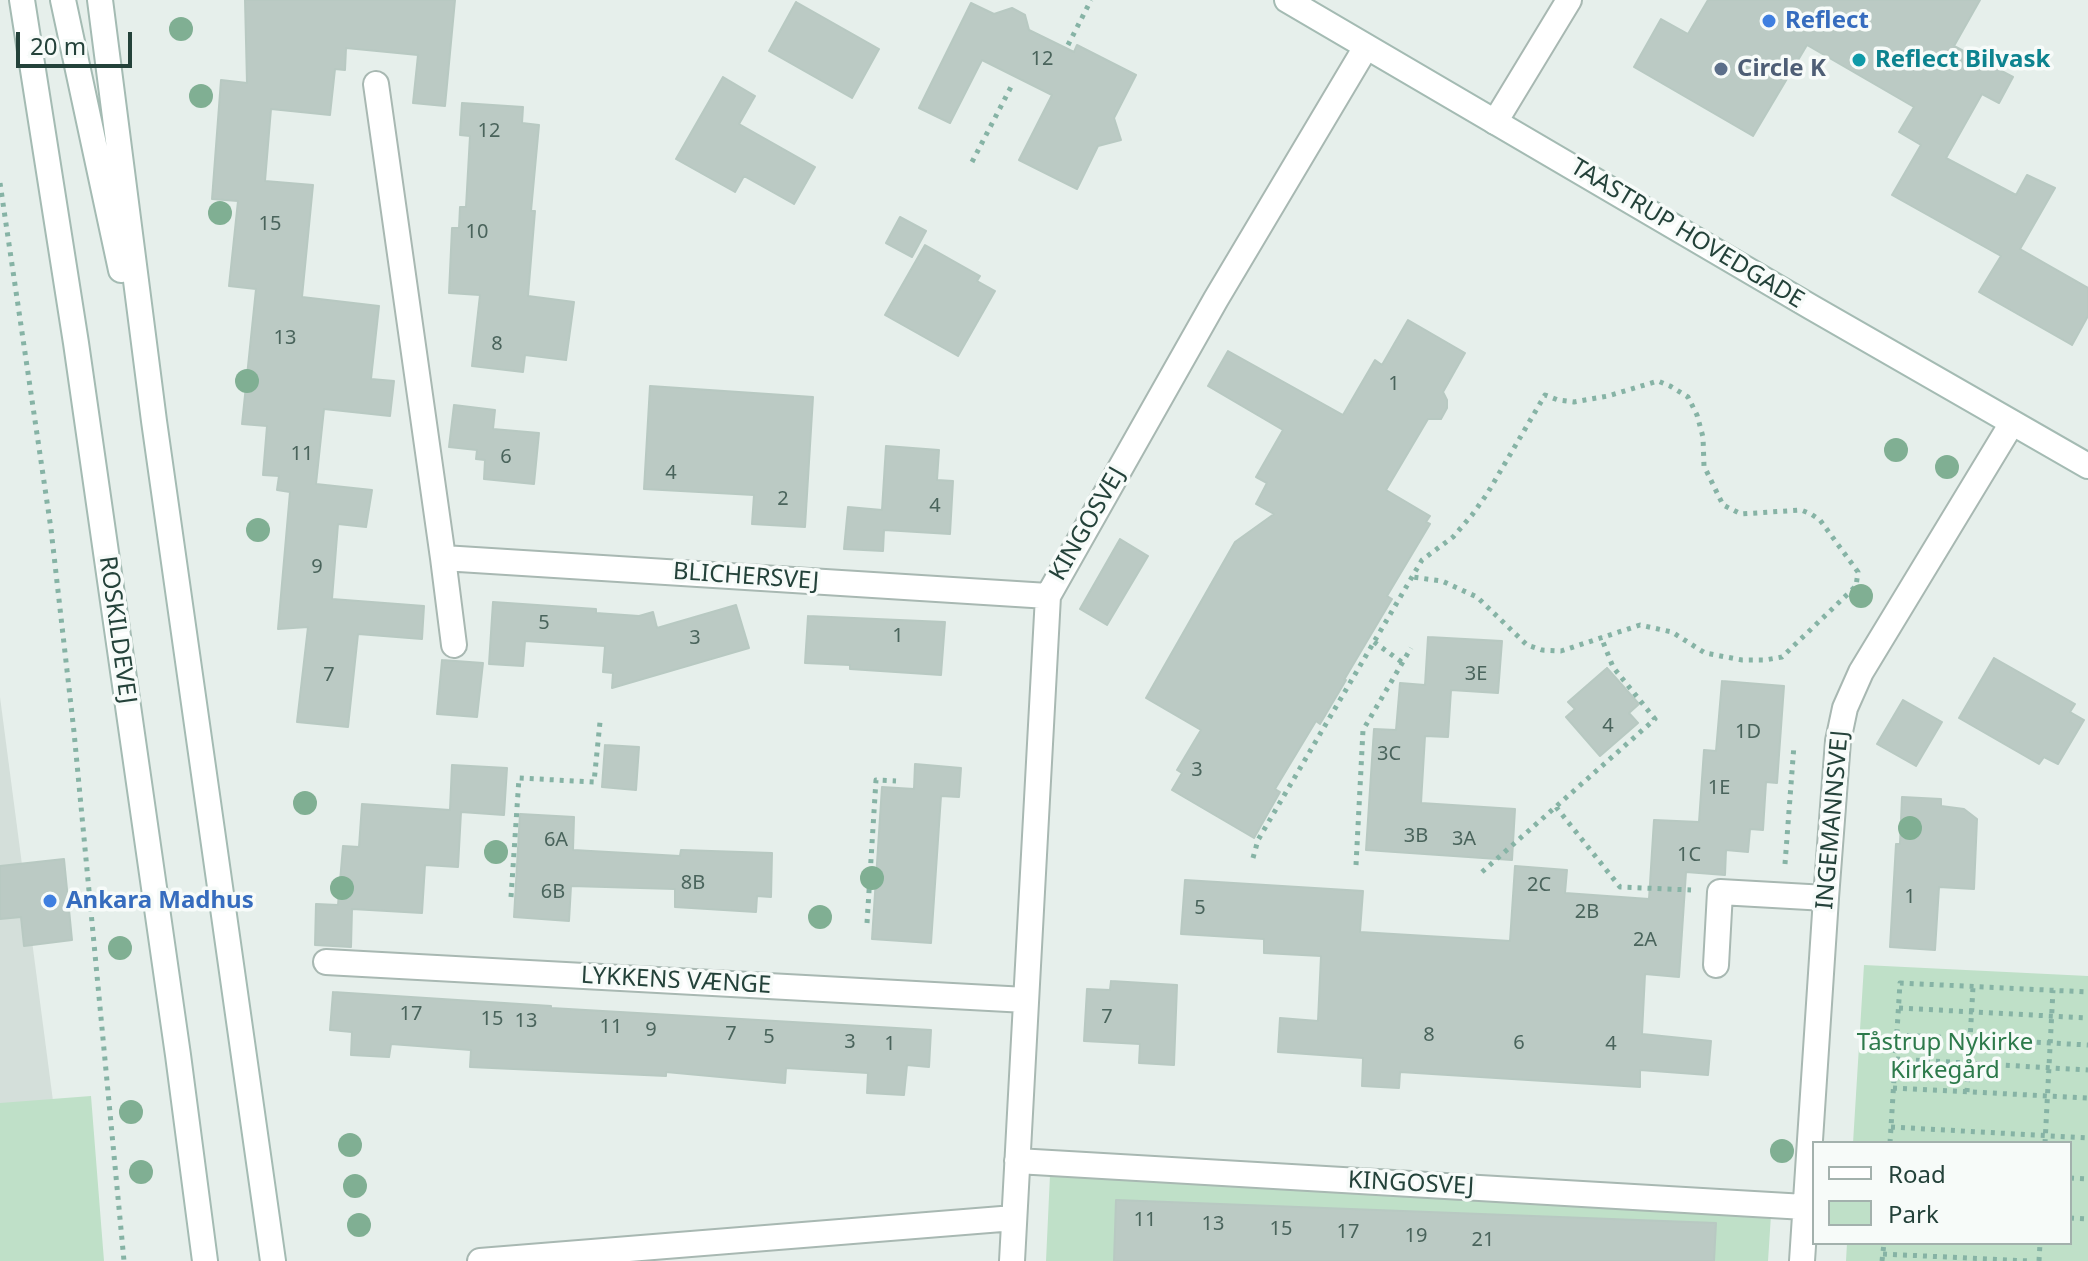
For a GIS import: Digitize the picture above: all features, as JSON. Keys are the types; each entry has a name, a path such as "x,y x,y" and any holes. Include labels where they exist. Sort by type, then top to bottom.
{"street":[{"name":"ROSKILDEVEJ","path":"22,0 78,358 205,1261"},
{"path":"63,0 154,421"},
{"path":"100,0 154,421 273,1261"},
{"name":"TAASTRUP HOVEDGADE","path":"1287,0 2088,466"},
{"path":"1495,122 1569,0"},
{"name":"KINGOSVEJ","path":"1012,1261 1048,596 1216,299 1366,47"},
{"path":"376,84 454,645"},
{"name":"INGEMANNSVEJ","path":"1802,1261 1838,741 1845,708 1861,672 2012,423"},
{"name":"BLICHERSVEJ","path":"443,558 1048,596"},
{"path":"1716,965 1720,892 1826,898"},
{"name":"LYKKENS VÆNGE","path":"326,962 1026,1000"},
{"name":"KINGOSVEJ","path":"1017,1161 1805,1207"},
{"path":"480,1261 1014,1218"}],"path":[{"path":"1068,45 1091,0"},
{"path":"972,162 1012,85"},
{"path":"0,183 53,545 74,732 124,1261"},
{"path":"1253,858 1258,840 1412,577 1422,560 1459,531 1487,494 1545,395 1558,400 1589,400 1658,381 1688,397 1703,437 1704,466 1723,505 1741,514 1801,510 1811,514 1820,520 1858,572 1856,586 1782,657 1742,660 1705,653 1672,632 1640,625 1561,651 1542,650 1527,645 1477,597 1442,581 1412,577"},
{"path":"1482,872 1655,719 1613,667 1601,637"},
{"path":"1374,642 1403,663"},
{"path":"1356,865 1363,730 1411,648"},
{"path":"511,897 519,778 594,782 600,722"},
{"path":"1783,896 1794,745"},
{"path":"867,923 876,780 896,781"},
{"path":"1556,806 1620,887 1720,892"},
{"path":"1890,1141 1900,983 2088,992"},
{"path":"1967,1092 1973,987"},
{"path":"2045,1141 2053,990"},
{"path":"1899,1008 2088,1018"},
{"path":"1897,1035 2088,1045"},
{"path":"1896,1059 2088,1070"},
{"path":"1893,1088 2088,1098"},
{"path":"1891,1127 2088,1138"},
{"path":"1883,1257 2030,1261"}],"shaded area":[{"path":"0,697 74,1261 0,1261"}],"green space":[{"name":"Tåstrup Nykirke Kirkegård","path":"1864,965 2088,976 2088,1261 1846,1261 1847,1245 2072,1245 2072,1141 1853,1141"},
{"path":"91,1096 104,1261 0,1261 0,1103"},
{"path":"1050,1175 1771,1215 1768,1261 1046,1261"}],"building":[{"path":"245,0 455,0 445,106 413,103 418,55 346,48 345,70 335,69 330,115 271,109 265,181 313,185 302,297 379,306 371,379 394,381 390,416 324,409 316,484 372,490 366,527 338,524 332,599 424,606 422,639 358,634 348,727 297,722 308,627 278,629 290,492 277,490 279,476 263,475 267,426 242,424 256,289 229,286 238,201 212,199 221,80 247,83"},
{"path":"1708,0 1980,0 1954,46 2013,77 1999,103 1982,94 1946,158 2016,195 2027,175 2055,188 2020,249 2088,288 2088,316 2072,345 1979,292 2001,256 1892,195 1921,145 1899,132 1914,107 1807,45 1753,136 1634,67 1661,19 1688,34"},
{"path":"796,2 879,49 852,98 769,51"},
{"path":"971,3 994,14 1012,8 1025,15 1029,30 1074,52 1077,45 1136,75 1114,118 1121,140 1098,146 1077,189 1019,160 1052,95 982,60 950,123 919,108"},
{"path":"723,77 755,96 739,124 815,167 794,204 744,176 735,192 676,159"},
{"path":"462,103 523,107 522,123 539,125 531,211 535,211 528,296 574,302 566,360 525,355 523,372 472,366 480,295 449,293 452,228 459,228 460,207 466,207 470,136 460,135"},
{"path":"900,217 926,231 912,257 886,243"},
{"path":"925,245 980,276 977,281 995,291 958,356 885,315"},
{"path":"1408,320 1465,353 1443,392 1447,408 1441,419 1428,419 1386,490 1430,516 1426,522 1430,524 1387,596 1392,599 1346,680 1320,724 1316,721 1275,789 1280,792 1254,838 1172,790 1182,773 1177,770 1201,730 1146,698 1235,542 1274,514 1256,504 1267,483 1256,477 1283,430 1208,386 1228,351 1343,415 1375,360 1382,365"},
{"path":"650,386 813,397 805,527 752,524 754,495 644,489"},
{"path":"454,405 495,410 493,429 539,433 534,484 484,479 485,460 476,459 477,450 449,447"},
{"path":"886,446 939,450 937,480 953,481 950,534 884,530 883,551 844,549 848,507 882,510"},
{"path":"1120,539 1148,556 1107,625 1080,609"},
{"path":"493,602 596,609 596,613 639,616 653,612 657,628 736,605 749,648 612,688 613,673 603,672 605,646 525,641 523,666 489,664"},
{"path":"808,616 945,622 941,675 805,663"},
{"path":"1428,637 1502,641 1498,693 1451,690 1448,737 1425,736 1421,803 1515,809 1512,860 1366,850 1374,729 1396,730 1400,683 1425,685"},
{"path":"1994,658 2075,704 2070,712 2084,720 2058,764 2044,757 2039,764 1959,718"},
{"path":"442,660 483,663 477,717 437,714"},
{"path":"1607,668 1639,704 1629,713 1638,723 1600,756 1566,717 1575,709 1568,702"},
{"path":"1722,681 1784,686 1777,783 1766,782 1763,830 1750,829 1748,852 1726,850 1725,875 1686,872 1679,977 1645,974 1642,1034 1711,1041 1708,1075 1640,1070 1640,1087 1400,1072 1399,1088 1362,1086 1363,1058 1278,1052 1280,1018 1318,1021 1321,956 1264,953 1264,939 1181,934 1185,880 1363,891 1360,932 1510,941 1515,866 1567,870 1565,893 1649,899 1654,820 1699,822 1704,750 1716,751"},
{"path":"1903,700 1942,722 1916,766 1877,744"},
{"path":"605,745 639,747 636,790 602,787"},
{"path":"915,764 961,768 959,797 941,796 931,943 872,939 882,787 914,789"},
{"path":"452,765 507,768 504,815 461,812 458,867 425,865 422,913 352,909 351,947 315,945 316,904 338,905 343,846 359,847 362,804 450,810"},
{"path":"1902,797 1941,799 1941,806 1964,809 1977,819 1974,889 1939,887 1935,950 1890,947"},
{"path":"520,814 574,817 573,850 680,856 681,850 772,853 771,897 757,896 756,912 675,907 675,889 571,886 569,921 514,917"},
{"path":"64,859 72,940 24,946 21,917 0,919 0,866"},
{"path":"1111,981 1177,985 1174,1065 1139,1063 1140,1044 1084,1041 1087,989 1110,990"},
{"path":"333,992 931,1030 929,1067 907,1065 904,1095 867,1093 868,1073 786,1068 785,1083 666,1072 666,1076 470,1067 471,1050 391,1044 389,1057 351,1055 352,1032 330,1030"},
{"path":"1116,1200 1716,1223 1714,1261 1114,1261"}],"place":[{"name":"Reflect","path":"1769,21"},
{"name":"Reflect Bilvask","path":"1859,60"},
{"name":"Circle K","path":"1721,69"},
{"name":"Ankara Madhus","path":"50,901"}]}
